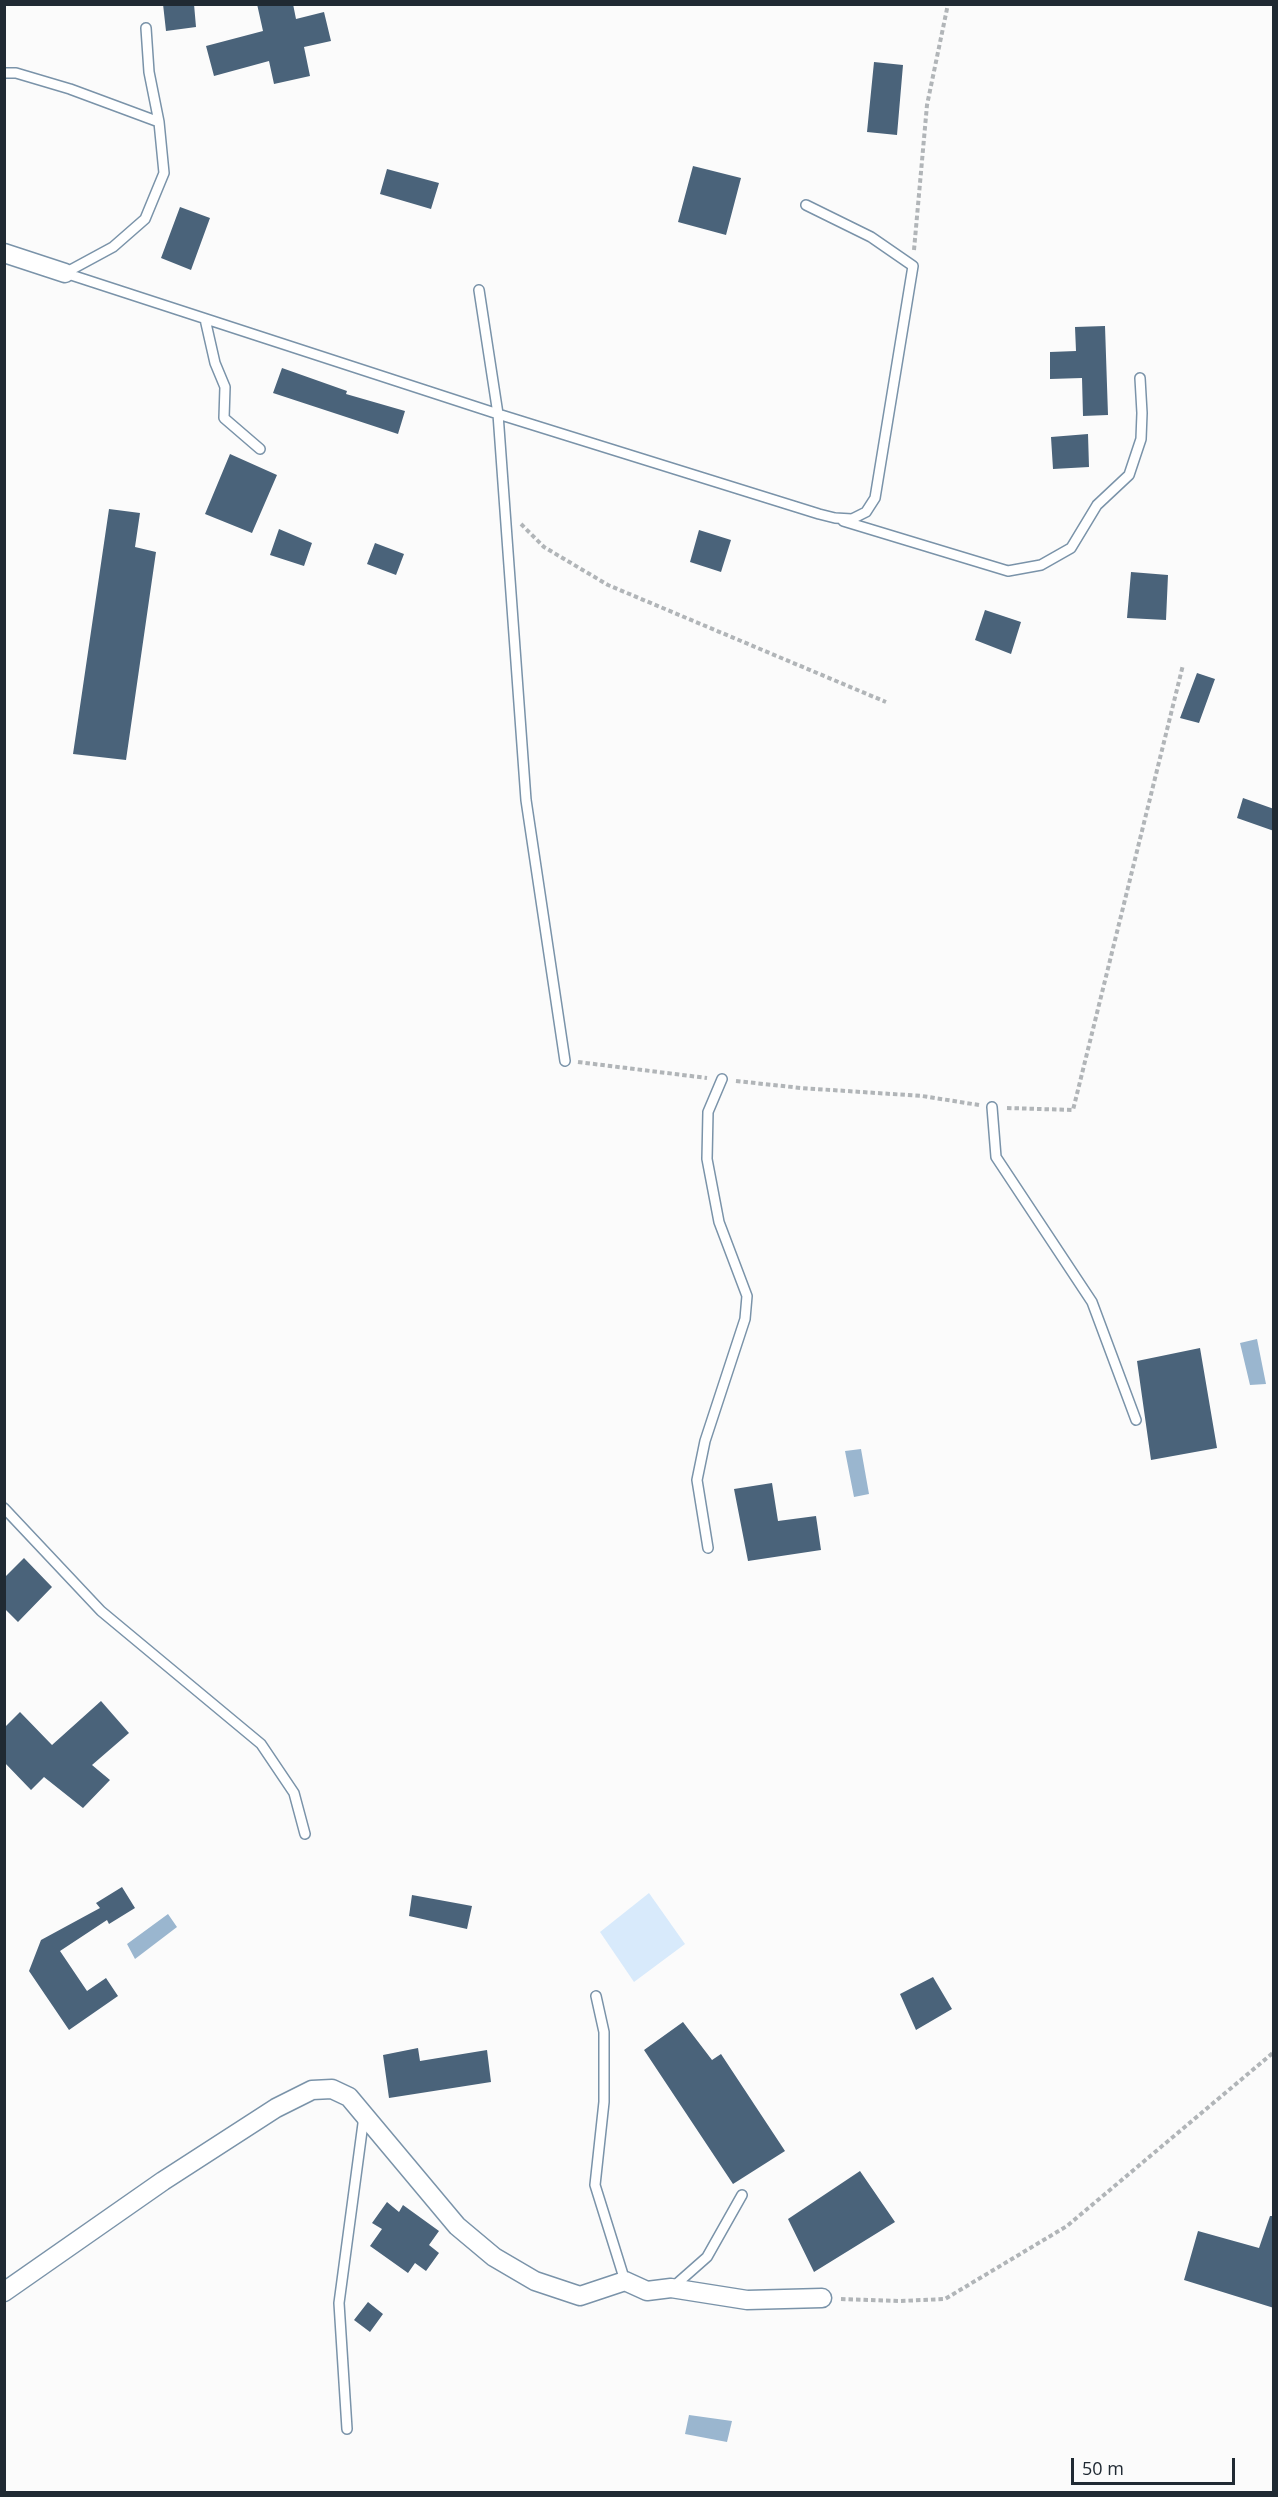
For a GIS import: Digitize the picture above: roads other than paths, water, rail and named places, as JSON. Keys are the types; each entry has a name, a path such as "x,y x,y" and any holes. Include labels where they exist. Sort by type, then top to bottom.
{"street":[{"path":"4,253 65,273"},
{"path":"4,2292 163,2181 294,2097 312,2090 332,2089 349,2097 458,2226 494,2257 535,2281 580,2296 625,2281 647,2291 671,2288 747,2300 822,2298"}],"lane":[{"path":"65,273 113,246 145,219 164,173 159,122 149,72 146,28"},
{"path":"4,73 16,73 70,89 159,122"},
{"path":"806,205 871,237 913,266 875,498 866,512 852,519 835,518"},
{"path":"65,273 498,414 1008,571 1041,565 1071,548 1097,505 1129,475 1141,439 1140,378"},
{"path":"479,290 498,414 526,800 565,1061"},
{"path":"205,318 215,363 225,387 224,418 260,449"},
{"path":"708,1548 698,1480 705,1441 745,1320 747,1296 719,1222 707,1160 708,1112 722,1079"},
{"path":"992,1107 996,1157 1092,1302 1136,1420"},
{"path":"4,1508 102,1611 261,1744 294,1793 304,1833"},
{"path":"596,1996 604,2032 604,2102 595,2185 625,2281"},
{"path":"347,2429 339,2303 364,2115"},
{"path":"671,2288 707,2257 742,2195"}]}
